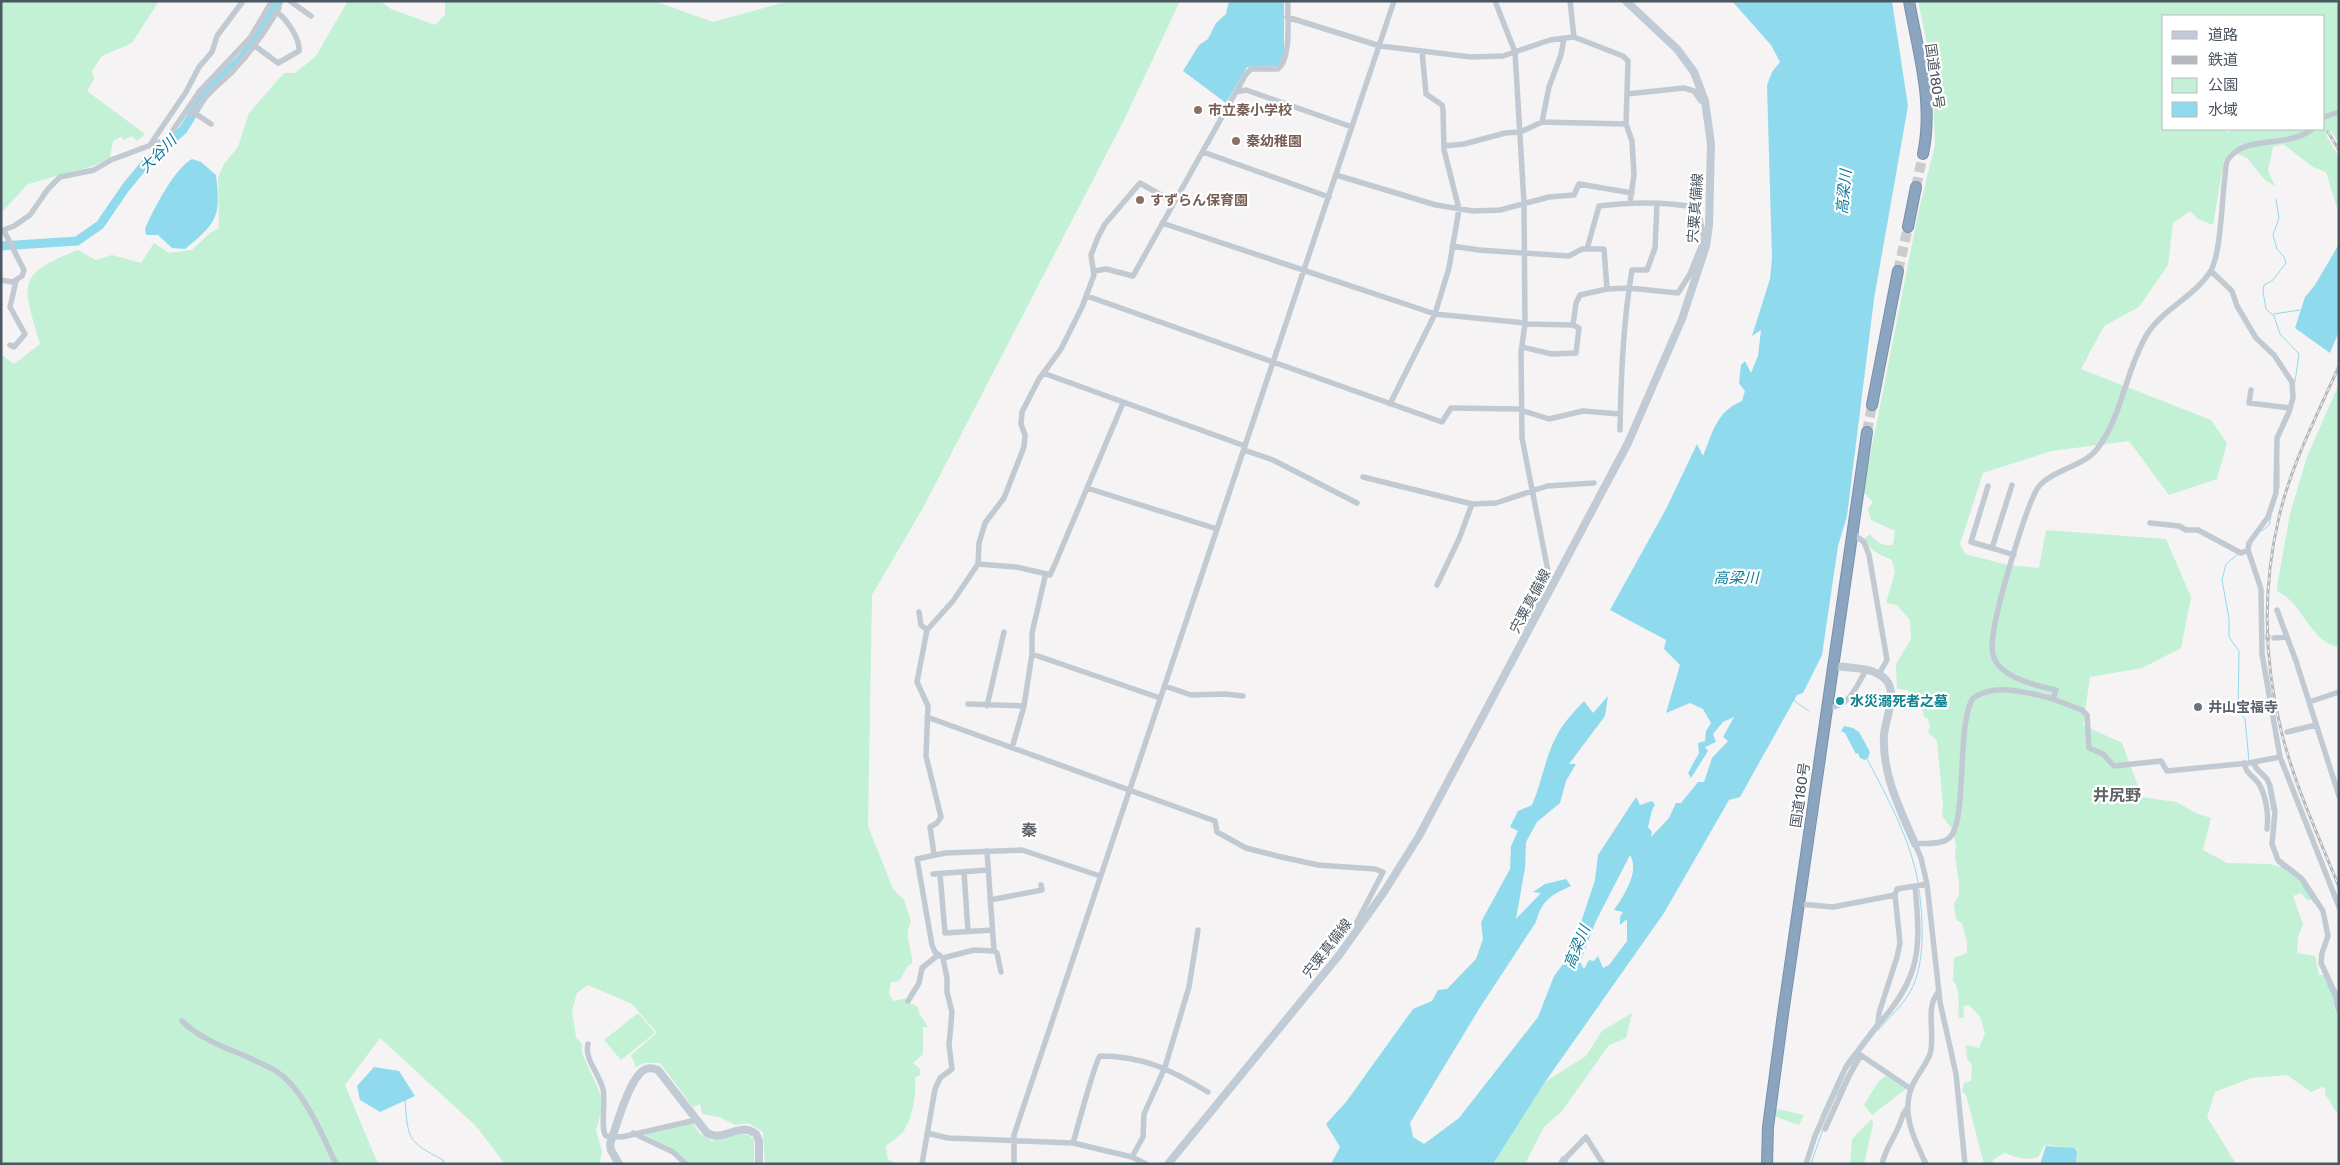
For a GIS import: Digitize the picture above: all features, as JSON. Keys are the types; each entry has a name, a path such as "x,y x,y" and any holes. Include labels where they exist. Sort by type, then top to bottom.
{"highway":[{"name":"国道180号","path":"1910,7 1926,90 1927,125 1923,154"},
{"path":"1908,227 1916,187"},
{"path":"1872,402 1898,271"},
{"name":"国道180号","path":"1768,1164 1768,1127 1835,666 1851,533 1868,432"}],"main road":[{"name":"宍粟真備線","path":"1168,1164 1357,930 1418,836 1525,639 1647,404 1694,286 1705,240 1711,144 1706,101 1694,72 1677,50 1626,1"},
{"path":"1835,666 1866,670 1879,674 1887,680 1891,691 1884,736 1887,773 1916,844"},
{"path":"619,1164 611,1150 612,1138 634,1081 646,1068 658,1070 696,1120 711,1135 717,1136 743,1129 753,1131 759,1141 759,1164"}],"street":[{"path":"150,145 186,92 198,67 212,52 217,36 243,1"},
{"path":"1,280 16,281 22,276 24,270 4,233 30,215 48,189 60,177 94,170 112,160 167,139 199,92 228,62 252,44 272,1"},
{"path":"290,1 311,16"},
{"path":"1094,271 1106,269 1132,276 1251,69 1278,68 1284,64 1287,54 1288,1"},
{"path":"1014,1164 1013,1141 1394,1"},
{"path":"1495,1 1515,52 1524,203 1525,324 1522,346 1522,438 1530,490 1548,571 1527,625 1525,639"},
{"path":"1570,1 1574,38"},
{"path":"194,114 206,96 232,71 252,44 278,10 297,41 299,51 278,63 252,44"},
{"path":"1287,17 1380,46 1472,57 1503,56 1564,38 1574,38 1626,58 1629,65 1626,124 1632,141 1634,175 1630,202"},
{"path":"1542,122 1549,87 1564,38"},
{"path":"1390,404 1435,314 1444,289 1459,209 1444,146 1442,105 1426,94 1422,51"},
{"path":"228,62 232,71"},
{"path":"1627,94 1684,88 1694,91 1701,101 1706,101"},
{"path":"1236,93 1246,90 1352,127"},
{"path":"2325,117 2339,112"},
{"path":"185,114 194,114 211,124"},
{"path":"1444,146 1464,144 1505,133 1520,132 1542,122 1626,124"},
{"path":"2054,699 2056,690 2020,679 2009,673 1994,658 1992,638 2014,555 2028,511 2039,486 2053,475 2096,451 2113,419 2133,362 2146,336 2211,271 2220,231 2227,160 2237,149 2302,136 2311,130"},
{"path":"1203,152 1329,197"},
{"path":"1336,176 1436,205 1459,209 1500,210 1549,197 1574,195 1579,184 1632,193"},
{"path":"934,854 930,828 938,823 941,817 926,756 926,700 917,682 927,630 953,602 978,564 979,543 985,523 1004,498 1024,447 1025,435 1021,424 1022,412 1043,373 1066,339 1087,296 1094,271 1090,255 1105,224 1140,183 1173,202"},
{"path":"1573,326 1578,297 1583,293 1629,288 1678,293 1690,274 1705,240 1698,208 1630,202 1599,206 1587,249"},
{"path":"1620,430 1623,338 1629,288 1632,270 1647,270 1655,248 1657,204"},
{"path":"1162,222 1435,314 1579,328 1576,353 1552,354 1522,346"},
{"path":"1452,246 1479,250 1568,256 1587,249 1604,249 1607,290"},
{"path":"2150,523 2178,526 2186,530 2198,530 2240,552 2248,548 2271,509 2277,484 2277,438 2290,408 2292,382 2274,355 2256,338 2237,306 2232,291 2211,271"},
{"path":"10,345 14,346 25,334 10,307 16,281"},
{"path":"1087,296 1442,422 1451,408 1521,410 1549,418 1583,411 1620,414"},
{"path":"1043,373 1273,460 1357,503"},
{"path":"2251,390 2249,403 2290,408"},
{"path":"978,564 1016,567 1050,575 1123,403"},
{"path":"1363,476 1472,504 1496,503 1530,490 1565,484 1594,483"},
{"path":"1995,549 1992,548 2012,485"},
{"path":"1988,486 1971,542 2014,555"},
{"path":"1087,488 1218,529"},
{"path":"1437,585 1459,539 1472,504"},
{"path":"1851,533 1864,542 1869,556 1887,660 1879,674"},
{"path":"2248,548 2261,589 2264,670 2280,757 2339,907"},
{"path":"1012,748 1024,706 1032,654 1032,632 1047,574"},
{"path":"2277,610 2337,784 2339,796"},
{"path":"919,612 922,624 927,630"},
{"path":"987,706 1004,632"},
{"path":"2274,638 2287,637"},
{"path":"1032,654 1160,698"},
{"path":"1829,707 1835,707 1849,698 1866,670"},
{"path":"1164,686 1192,695 1226,694 1243,696"},
{"path":"1965,1164 1954,1056 1939,991 1927,884 1916,844 1944,842 1954,832 1962,772 1963,744 1969,709 1973,698 1983,694 2010,690 2054,699 2082,710 2087,715 2089,748 2103,754 2114,766 2161,761 2167,771 2249,763 2280,757"},
{"path":"2309,702 2339,692"},
{"path":"968,704 1024,706"},
{"path":"927,718 1215,821 1217,832 1246,848 1309,863 1374,869 1383,872 1357,922 1357,930"},
{"path":"2287,732 2316,725"},
{"path":"2249,763 2248,774 2255,779 2261,792 2269,818 2268,829"},
{"path":"2249,763 2267,779 2270,786 2275,812 2272,844 2278,860 2302,879 2323,911 2328,936 2322,953 2321,963 2334,994 2339,1012"},
{"path":"987,851 994,951 1001,972"},
{"path":"922,1164 937,1083 940,1078 952,1069 948,1045 952,1012 940,957 932,946 917,859 934,854 1031,851 1100,876"},
{"path":"988,870 937,874 945,933 992,930"},
{"path":"964,872 968,931"},
{"path":"1877,1024 1900,943 1895,895 1897,889 1927,884"},
{"path":"990,900 1042,890 1041,885"},
{"path":"1806,1164 1824,1114 1846,1066 1858,1053 1877,1024 1898,1003 1900,995 1909,984 1915,962 1918,928 1915,886"},
{"path":"2332,891 2339,888"},
{"path":"1800,904 1833,907 1895,895"},
{"path":"1132,1156 1143,1137 1144,1114 1165,1067 1190,988 1198,930"},
{"path":"908,1001 919,983 922,968 940,957 974,950 994,951"},
{"path":"1926,1164 1909,1125 1908,1107 1911,1089 1921,1067 1930,1056 1931,1011 1934,997 1939,991"},
{"path":"182,1022 192,1031 264,1064 288,1080 312,1116 336,1164"},
{"path":"588,1044 589,1057 603,1090 603,1133 612,1138 696,1120"},
{"path":"1858,1053 1911,1089"},
{"path":"1825,1130 1858,1053"},
{"path":"1073,1143 1098,1058 1106,1056 1139,1060 1165,1067 1208,1092"},
{"path":"1882,1164 1886,1148 1898,1128 1904,1111 1908,1107"},
{"path":"633,1133 673,1152 686,1164"},
{"path":"927,1133 948,1138 1073,1143 1132,1156 1146,1164"},
{"path":"1563,1162 1586,1136 1603,1164"}],"green space":[{"path":"1,1 159,1 132,43 102,56 92,71 94,79 87,91 145,134 137,141 132,136 124,140 121,137 113,141 110,158 93,166 28,184 1,213"},
{"path":"348,1 380,1 391,9 435,25 445,15 445,1 654,1 713,22 789,1 1180,1 1125,118 924,506 872,595 868,826 893,889 904,900 911,922 908,937 912,963 907,967 899,981 891,982 889,993 893,1001 908,998 910,1003 918,1007 919,1013 928,1027 923,1027 923,1054 913,1063 920,1069 920,1075 915,1078 911,1115 901,1134 886,1146 888,1160 898,1164 765,1164 763,1132 748,1123 735,1125 719,1117 702,1114 700,1104 693,1107 660,1063 644,1063 636,1067 631,1055 657,1033 632,1004 588,985 577,993 572,1010 576,1037 582,1044 582,1053 600,1093 602,1108 596,1131 602,1151 600,1164 505,1164 476,1126 380,1038 345,1085 378,1164 1,1164 1,354 14,364 40,344 28,295 29,284 33,275 43,267 78,250 96,260 112,255 141,263 154,243 169,253 192,250 210,233 219,228 218,178 224,164 238,147 249,113 284,73 295,73 316,56"},
{"path":"1918,1 2339,1 2339,144 2331,131 2326,135 2339,157 2339,206 2337,208 2326,172 2313,167 2283,144 2273,147 2268,171 2275,186 2265,180 2247,158 2231,151 2224,160 2213,225 2198,219 2190,211 2173,223 2168,265 2139,307 2104,326 2081,369 2211,420 2227,443 2217,479 2169,495 2129,441 2051,451 1983,473 1960,544 1965,554 2008,565 2039,568 2046,530 2166,539 2191,597 2181,648 2142,668 2090,677 2083,725 2122,743 2142,797 2176,802 2198,814 2211,818 2203,850 2227,863 2269,864 2285,868 2300,878 2311,896 2310,900 2307,900 2301,893 2293,896 2303,924 2298,937 2297,953 2315,956 2319,975 2325,975 2333,994 2334,1009 2339,1018 2339,1116 2325,1094 2325,1088 2322,1087 2311,1092 2287,1075 2251,1078 2215,1092 2207,1117 2236,1164 2077,1164 2077,1149 2049,1145 2044,1146 2038,1157 2025,1159 2004,1153 1993,1160 1992,1164 1984,1164 1966,1095 1962,1091 1964,1083 1971,1081 1972,1065 1967,1058 1966,1045 1979,1048 1985,1033 1980,1017 1969,1005 1963,1006 1964,1018 1959,1018 1958,994 1953,981 1954,958 1967,953 1967,942 1962,923 1956,920 1954,904 1959,895 1955,855 1956,845 1952,829 1942,816 1943,805 1937,741 1928,732 1930,727 1928,719 1924,717 1922,708 1914,708 1910,704 1908,690 1897,689 1896,664 1911,639 1910,620 1897,605 1886,603 1895,572 1892,560 1872,550 1865,538 1870,534 1880,543 1893,545 1895,531 1871,520 1868,509 1873,502 1863,492 1918,214 1935,145 1932,67"},
{"path":"2339,384 2339,647 2329,644 2321,638 2287,597 2278,592 2277,586 2290,514 2307,457"},
{"path":"638,1013 655,1033 621,1060 604,1040"},
{"path":"1632,1013 1626,1038 1609,1045 1562,1111 1544,1127 1525,1164 1493,1164 1545,1082 1586,1056 1602,1031"},
{"path":"1888,1074 1907,1088 1872,1115 1864,1105 1878,1082"},
{"path":"1774,1108 1804,1115 1799,1125 1774,1116"},
{"path":"1872,1119 1873,1124 1864,1164 1850,1164 1852,1139"},
{"path":"693,1123 699,1133 712,1141 740,1134 749,1135 754,1140 754,1164 690,1164 671,1148 643,1134"}],"water":[{"path":"1229,1 1284,1 1284,54 1278,66 1247,67 1226,103 1183,71 1199,45 1208,39 1216,23 1226,14"},
{"name":"高梁川","path":"1732,1 1892,1 1908,106 1874,299 1847,516 1838,546 1822,655 1803,693 1797,695 1740,797 1729,800 1664,913 1545,1082 1493,1164 1331,1164 1340,1147 1326,1124 1346,1102 1413,1009 1432,1001 1438,990 1447,989 1476,959 1483,939 1481,922 1510,869 1511,846 1518,831 1510,827 1518,811 1532,805 1549,752 1557,735 1584,701 1593,713 1608,696 1605,716 1569,764 1576,764 1566,781 1560,803 1537,822 1526,842 1525,868 1516,919 1541,893 1533,892 1545,884 1566,879 1571,886 1558,892 1544,903 1536,922 1479,1009 1410,1123 1413,1137 1424,1144 1459,1118 1538,1017 1554,976 1570,955 1595,880 1598,855 1636,797 1640,805 1652,801 1655,805 1648,827 1652,832 1651,837 1669,818 1676,803 1681,803 1698,782 1704,782 1712,758 1728,741 1723,737 1734,717 1723,722 1713,734 1716,742 1705,747 1708,751 1691,778 1688,773 1699,753 1698,743 1705,741 1706,731 1711,723 1703,709 1690,703 1666,713 1680,665 1664,649 1666,640 1610,610 1666,509 1697,444 1703,456 1716,424 1726,411 1742,401 1745,391 1739,383 1741,365 1745,361 1751,373 1758,356 1761,330 1752,336 1770,279 1772,258 1767,85 1772,72 1780,62 1771,45","holes":["1630,855 1633,861 1630,883 1614,910 1623,912 1620,917 1620,925 1627,919 1627,941 1609,965 1603,968 1598,956 1594,961 1589,960 1584,969 1580,962 1596,921"]},
{"path":"192,159 201,162 216,175 217,210 210,225 196,240 185,249 172,248 158,235 146,235 145,229 171,181 178,171"},
{"path":"2339,244 2339,331 2330,353 2295,328 2305,297 2315,285"},
{"path":"1844,726 1859,732 1870,752 1868,758 1865,760 1860,758 1858,753 1856,754 1845,733 1841,731"},
{"path":"374,1067 399,1071 415,1096 380,1112 360,1100 357,1086"},
{"path":"2046,1146 2075,1148 2077,1152 2076,1164 2040,1164"}],"waterway":[{"name":"大谷川","path":"1,246 77,241 100,225 126,187 146,163 183,130 207,91 242,58 260,34 279,1"},
{"path":"2276,199 2279,218 2273,235 2277,249 2284,257 2286,263 2273,280 2264,285 2263,292 2266,309 2274,316 2280,334 2299,354 2295,382"},
{"path":"2274,314 2300,310"},
{"path":"2279,465 2279,488"},
{"path":"2262,531 2269,525 2271,516"},
{"path":"2238,554 2226,564 2222,580 2229,619 2229,637 2239,651 2238,711 2245,719 2249,761"},
{"path":"1793,700 1809,711"},
{"path":"1867,759 1904,834 1918,882"},
{"path":"2251,765 2263,778"},
{"path":"2268,788 2272,811"},
{"path":"2277,863 2286,870"},
{"path":"2303,886 2314,903"},
{"path":"1878,1030 1910,992 1919,969 1922,941 1922,914 1919,889"},
{"path":"2327,983 2333,996"},
{"path":"2334,1002 2336,1010"},
{"path":"1845,1064 1876,1023"},
{"path":"1837,1095 1854,1061"},
{"path":"1821,1116 1841,1072"},
{"path":"405,1099 407,1123 412,1138 422,1148 443,1160 444,1164"},
{"path":"1811,1164 1823,1129"}],"tunnel":[{"path":"1916,187 1923,154"},
{"path":"1898,271 1908,227"},
{"path":"1867,432 1872,405"},
{"path":"2265,637 2274,638"}],"railway":[{"path":"2328,132 2339,150"},
{"path":"2339,366 2305,440 2284,498 2270,571 2267,626 2276,707 2287,753 2300,792 2339,887"}],"place":[{"name":"市立秦小学校","path":"1198,110"},
{"name":"秦幼稚園","path":"1236,141"},
{"name":"すずらん保育園","path":"1140,200"},
{"name":"水災溺死者之墓","path":"1840,701"},
{"name":"井山宝福寺","path":"2198,707"}],"district":[{"name":"井尻野","path":"2117,795"},
{"name":"秦","path":"1029,830"}]}
